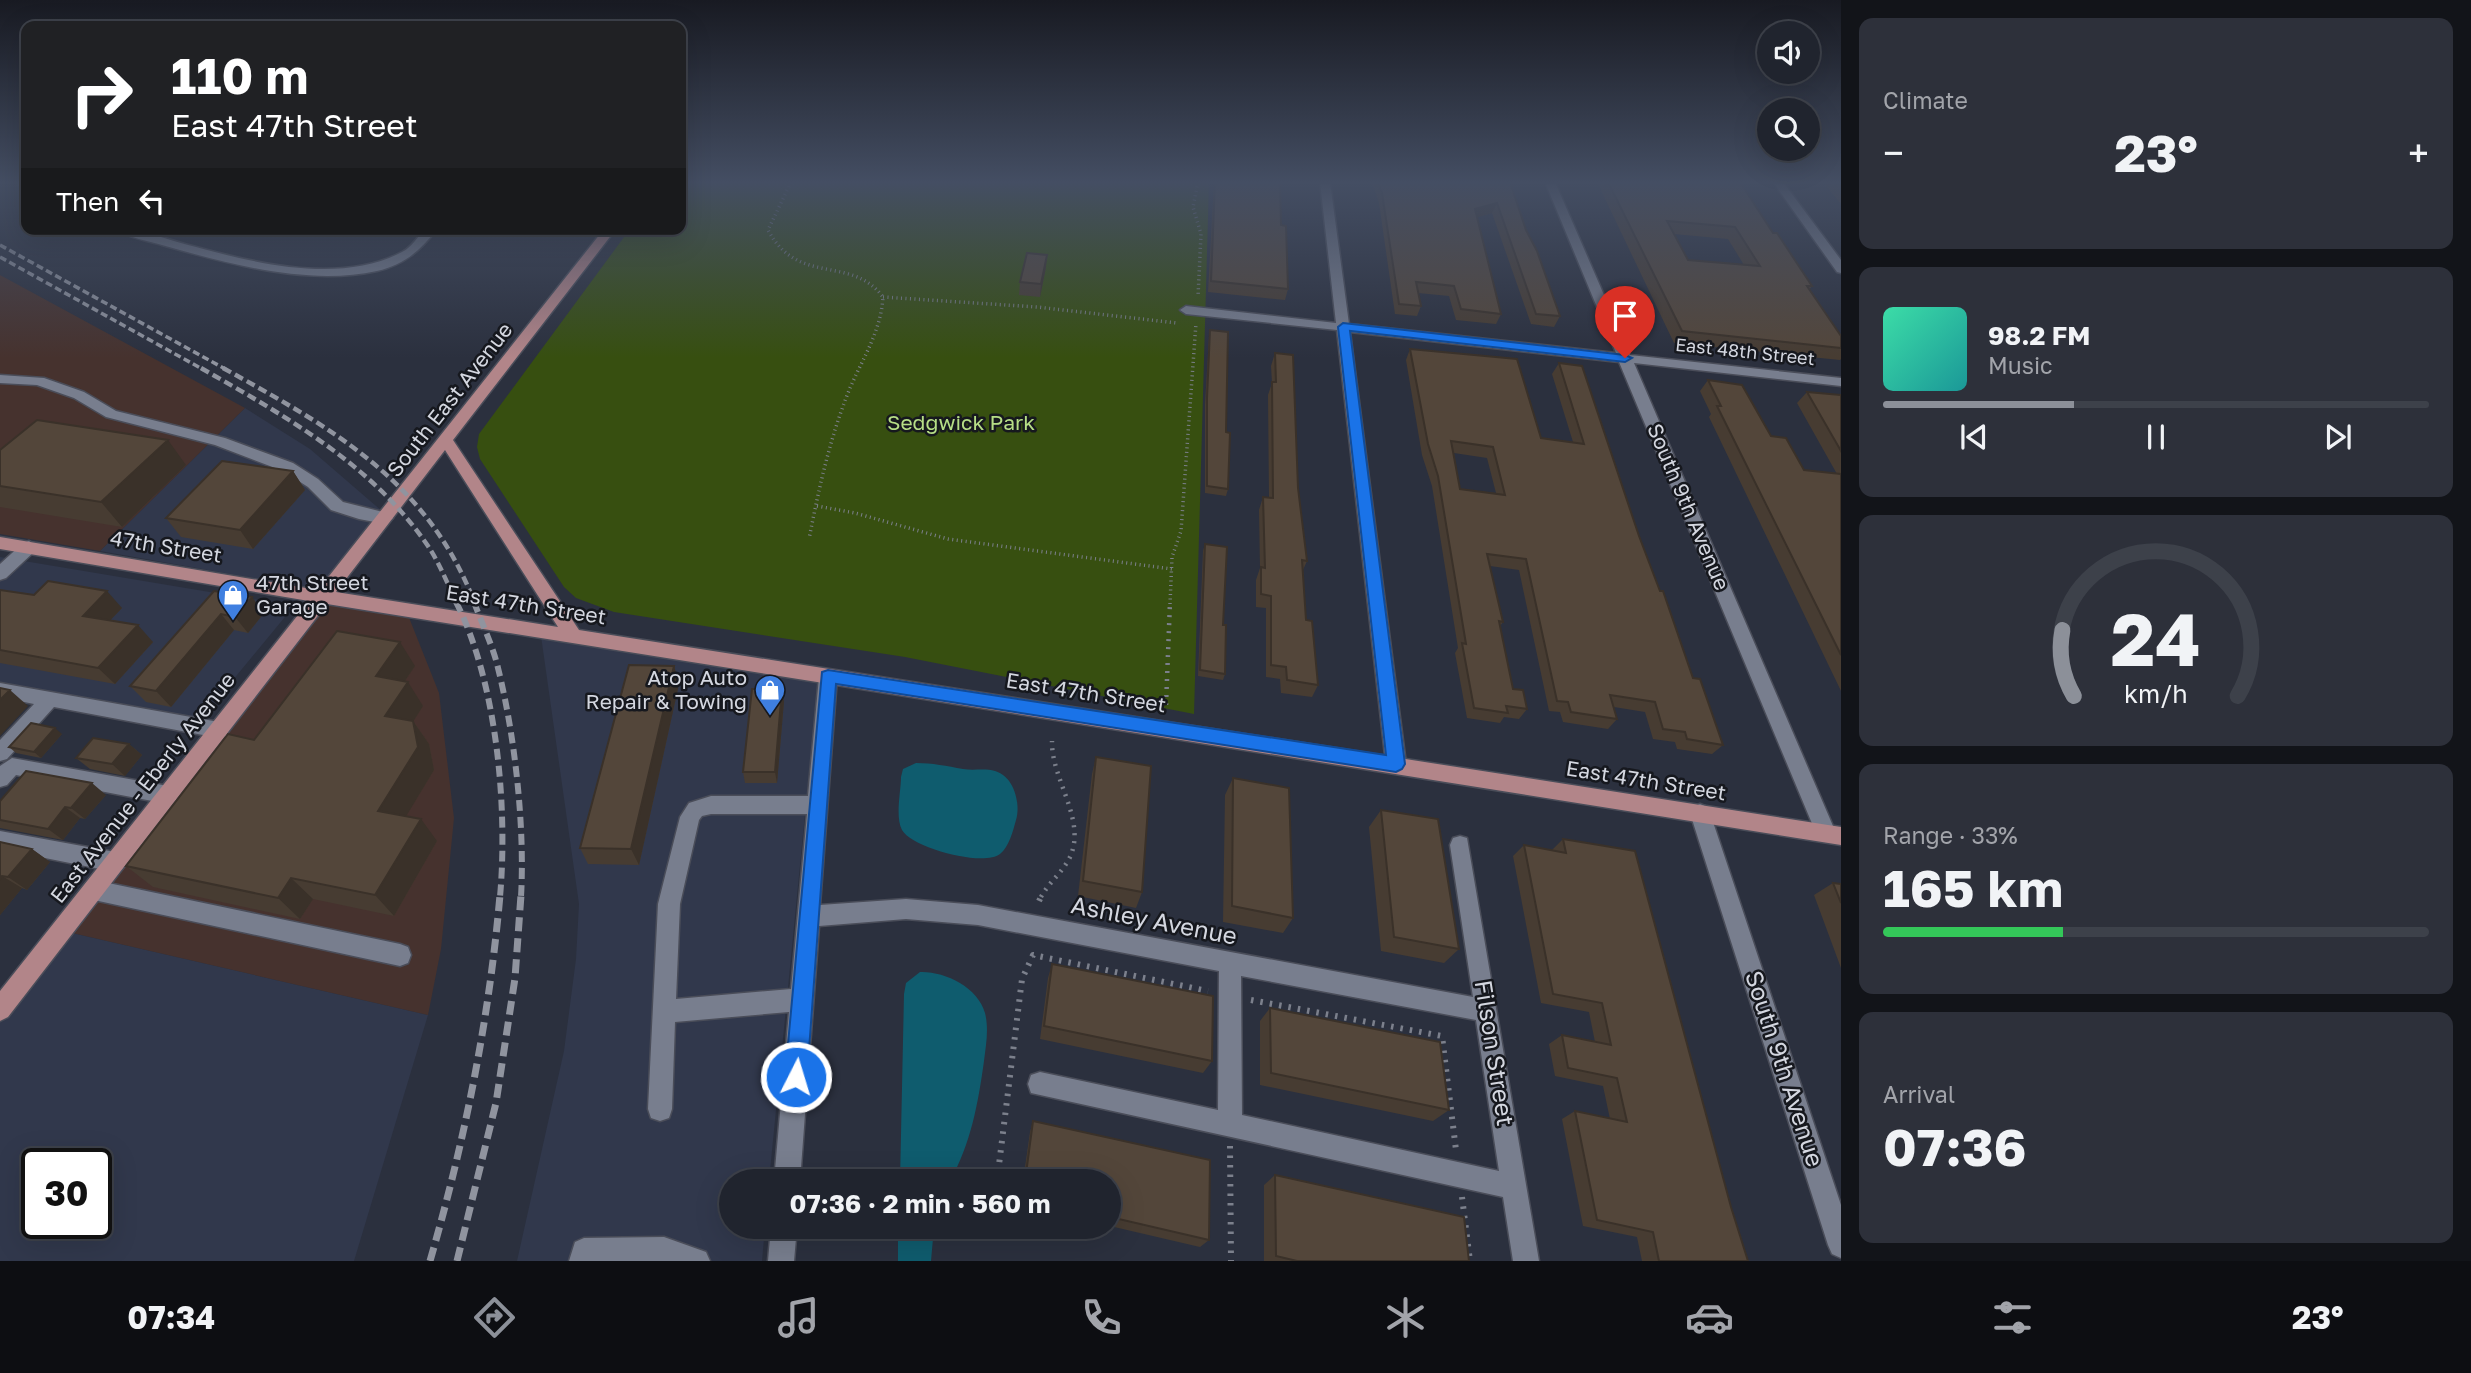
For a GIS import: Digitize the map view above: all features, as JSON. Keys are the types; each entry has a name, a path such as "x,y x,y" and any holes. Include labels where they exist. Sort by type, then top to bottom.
{"main road":[{"name":"South East Avenue","path":"324,597 601,241"},
{"path":"446,440 573,636"},
{"name":"47th Street","path":"0,542 324,597"},
{"name":"East 47th Street","path":"324,597 1833,834"},
{"name":"East Avenue - Eberly Avenue","path":"0,1009 324,597"}],"street":[{"path":"157,241 248,264 329,271 362,270 387,264 411,254 425,241"},
{"path":"1332,241 1396,764"},
{"name":"South 9th Avenue","path":"1575,241 1833,834"},
{"path":"1821,241 1841,269"},
{"name":"East 48th Street","path":"1188,315 1343,327 1841,382"},
{"path":"0,379 39,381 79,394 111,414 220,441 288,467 313,483 337,506 359,514 385,518"},
{"path":"0,574 29,547"},
{"path":"789,1169 828,677"},
{"path":"0,690 219,730"},
{"path":"0,752 50,699"},
{"path":"0,779 12,766 168,795"},
{"path":"660,1109 669,904 690,817 696,809 711,805 818,805"},
{"name":"South 9th Avenue","path":"1700,813 1841,1245"},
{"path":"0,840 115,862"},
{"name":"Filson Street","path":"1461,845 1526,1261"},
{"path":"94,890 400,955"},
{"name":"Ashley Avenue","path":"809,916 861,910 942,910 978,915 1487,1011"},
{"path":"1230,963 1230,1125"},
{"path":"664,1011 802,1000"},
{"path":"1040,1084 1515,1187"},
{"path":"781,1261 783,1239"},
{"path":"582,1261 584,1251 664,1250 697,1261"}],"path":[{"path":"775,241 779,248 801,264 869,282 883,297 1188,315"},
{"path":"1166,705 1173,551 1181,531 1188,315 1200,241"},
{"path":"810,539 817,506 817,488 850,389 874,338 882,312 883,297"},
{"path":"817,506 855,513 948,539 1172,569"},
{"path":"1039,901 1043,888 1063,868 1073,851 1075,835 1073,819 1053,769 1050,755 1052,741"},
{"path":"1230,1125 1231,1261"}],"shaded area":[{"path":"0,275 245,408 100,551 0,534"},
{"path":"245,408 310,449 383,512 322,590 100,551"},
{"path":"0,557 294,606 190,732 0,693"},
{"path":"326,601 408,615 439,693 454,818 441,949 428,1015 68,932"},
{"path":"541,636 818,682 770,1169 719,1169 719,1239 764,1239 762,1261 517,1261 564,1051 576,959 579,904"},
{"path":"916,763 967,770 991,770 1007,779 1018,806 1010,838 1000,854 979,858 964,857 933,849 908,837 900,825 901,777 903,769"},
{"path":"68,932 428,1015 354,1261 0,1261 0,1018"},
{"path":"920,972 939,974 968,988 985,1013 987,1031 982,1077 968,1138 956,1169 900,1169 906,983"},
{"path":"898,1239 933,1239 931,1261 898,1261"}],"green space":[{"name":"Sedgwick Park","path":"621,241 1207,241 1194,714 905,657 614,612 576,598 564,587 480,459 477,447 479,434"}],"building":[{"path":"1213,241 1286,241 1288,289 1211,281"},
{"path":"1389,241 1483,241 1501,314 1461,309 1454,286 1416,282 1421,306 1399,304"},
{"path":"1510,241 1532,241 1560,316 1536,314"},
{"path":"1637,241 1678,241 1688,260 1760,266 1744,241 1782,241 1812,286 1807,286 1841,336 1841,348 1682,331"},
{"path":"1027,253 1047,255 1041,284 1020,282"},
{"path":"1210,330 1228,332 1228,489 1207,486"},
{"path":"1410,349 1517,359 1541,438 1584,444 1559,363 1582,366 1639,536 1660,591 1663,591 1693,678 1700,679 1723,745 1687,739 1685,732 1663,729 1655,702 1610,695 1617,719 1571,712 1568,702 1557,701 1526,559 1487,554 1503,622 1499,621 1513,689 1523,690 1527,709 1506,706 1508,713 1474,708 1438,476 1428,444","holes":["1451,441 1493,447 1505,495 1460,489"]},
{"path":"1275,353 1293,355 1298,488 1307,561 1302,560 1306,620 1312,621 1318,685 1287,680 1286,667 1271,665 1271,596 1261,594 1261,567 1265,568 1263,497 1273,498 1272,382 1276,382"},
{"path":"1708,380 1742,385 1771,436 1786,438 1804,470 1841,474 1841,655 1717,406 1721,406"},
{"path":"1807,392 1841,395 1841,451"},
{"path":"37,420 168,440 101,502 0,486 0,450"},
{"path":"222,461 293,471 240,530 166,518"},
{"path":"1205,544 1227,547 1223,625 1226,625 1225,674 1200,670"},
{"path":"48,581 107,591 83,616 138,625 98,668 0,650 0,590 34,595"},
{"path":"214,591 252,597 235,617 221,614 156,691 130,686"},
{"path":"337,631 400,642 376,676 408,682 385,716 413,721 418,747 378,811 421,819 375,895 291,878 278,898 126,866 228,734 254,740"},
{"path":"629,665 674,666 631,849 580,848"},
{"path":"0,688 10,690 0,700"},
{"path":"752,689 782,689 775,772 743,772"},
{"path":"31,723 55,728 34,752 9,747"},
{"path":"93,738 129,744 112,764 76,758"},
{"path":"1096,757 1151,766 1142,892 1083,881"},
{"path":"26,771 92,783 71,808 65,807 48,829 0,820 0,801"},
{"path":"1233,778 1289,788 1293,918 1232,906"},
{"path":"1381,810 1438,819 1459,949 1394,937"},
{"path":"1563,839 1635,851 1748,1261 1659,1261 1653,1232 1597,1220 1575,1111 1627,1122 1617,1078 1568,1068 1562,1035 1611,1045 1602,1003 1553,994 1524,845 1566,853"},
{"path":"0,842 32,849 8,877 2,876 0,879"},
{"path":"1833,883 1841,884 1841,903"},
{"path":"1052,964 1213,996 1212,1061 1044,1026"},
{"path":"1270,1008 1440,1042 1449,1110 1271,1073"},
{"path":"1033,1121 1210,1160 1209,1240 1121,1220 1121,1169 1027,1169"},
{"path":"1275,1175 1464,1217 1469,1261 1297,1261 1276,1256"}],"railway":[{"path":"0,245 227,370"},
{"path":"0,257 204,370"},
{"path":"201,368 325,444 381,490 428,546 457,604"},
{"path":"223,368 339,437 373,463 404,492 432,524 455,561 475,604"},
{"path":"456,602 481,669 496,746 502,825 500,897"},
{"path":"474,602 496,660 509,723 520,812 521,897"},
{"path":"430,1261 474,1080 500,895"},
{"path":"457,1261 496,1103 515,978 521,895"}],"place":[{"name":"47th Street Garage","path":"233,622"},
{"name":"Atop Auto Repair & Towing","path":"770,717"}],"route":[{"path":"796,1077 828,677 1396,764 1343,327 1625,358"}]}
